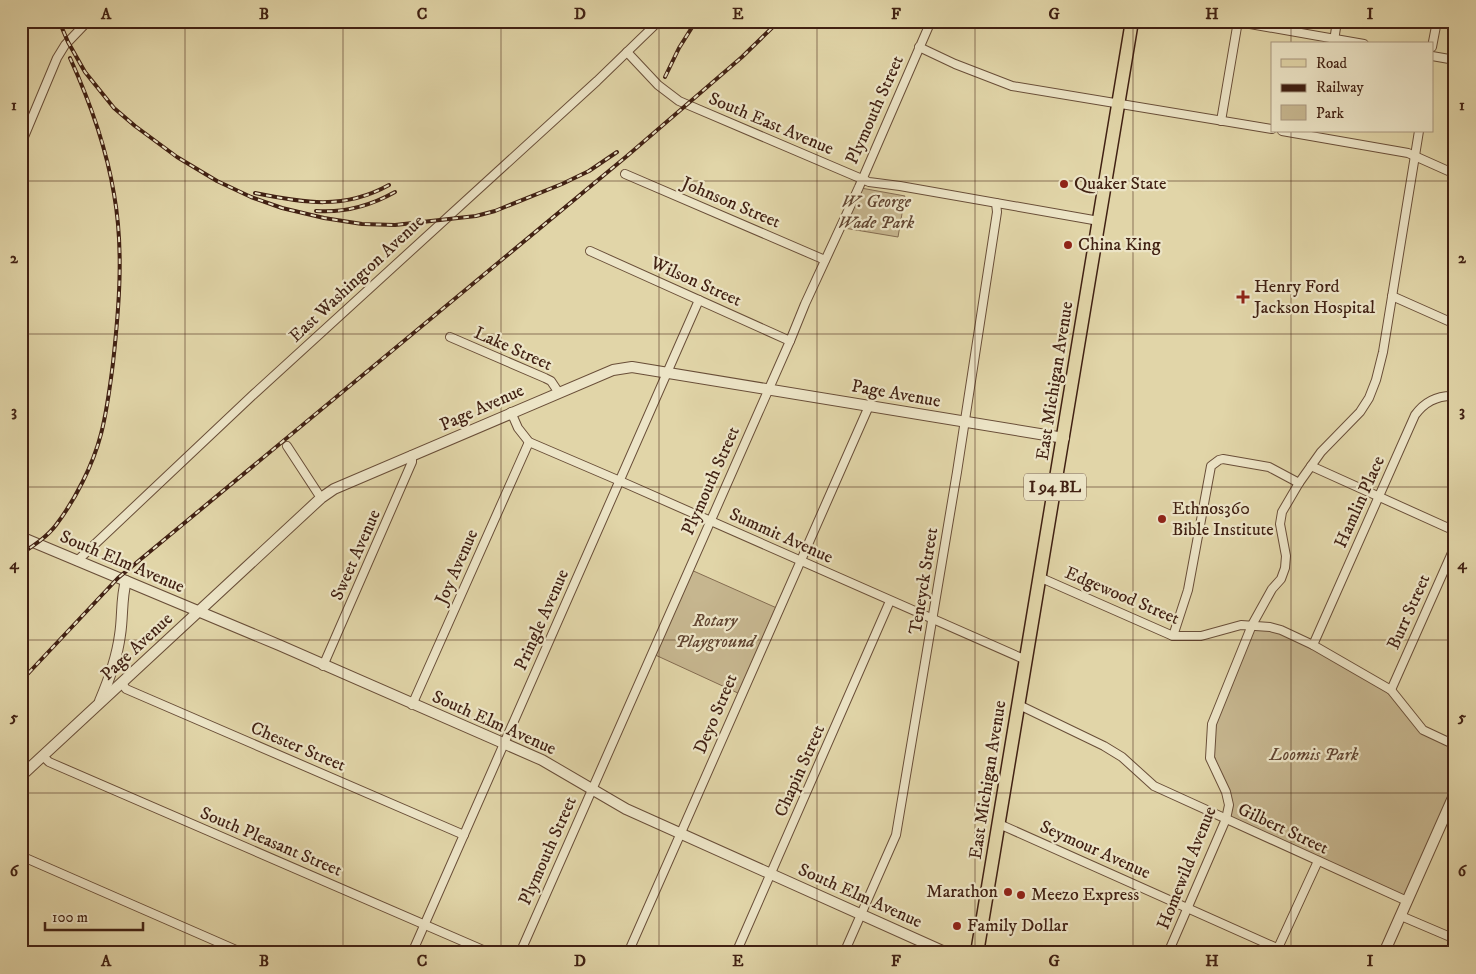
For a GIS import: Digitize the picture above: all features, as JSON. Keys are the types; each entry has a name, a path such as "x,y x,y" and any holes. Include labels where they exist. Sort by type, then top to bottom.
{"main road":[{"name":"East Michigan Avenue","path":"977,953 1132,21"}],"street":[{"path":"21,144 57,58 65,45 88,21"},
{"name":"East Washington Avenue","path":"77,560 254,394 628,52 659,21"},
{"name":"Plymouth Street","path":"520,953 931,21"},
{"path":"1233,21 1334,41 1337,21"},
{"path":"1433,42 1437,21"},
{"path":"1221,120 1238,22"},
{"path":"919,48 1003,83 1271,130"},
{"name":"South East Avenue","path":"628,52 658,85 679,102 869,182 1099,221"},
{"path":"1434,56 1455,60"},
{"path":"1295,132 1321,134 1415,156 1455,174"},
{"name":"Homewild Avenue","path":"1168,953 1226,819 1228,805 1226,792 1210,758 1212,724 1252,625 1268,596 1281,579 1285,568 1286,556 1280,524 1282,512 1299,483 1321,452 1360,412 1369,398 1376,380 1383,352 1420,132"},
{"name":"Johnson Street","path":"625,174 824,260"},
{"name":"Teneyck Street","path":"844,953 896,835 958,464 997,212 996,203"},
{"name":"Wilson Street","path":"590,251 790,340"},
{"path":"1392,296 1455,324"},
{"name":"Pringle Avenue","path":"412,953 699,300"},
{"name":"Lake Street","path":"450,337 551,381 559,393"},
{"name":"Page Avenue","path":"21,776 321,498 334,489 511,412 620,368 632,367 667,372 1064,438"},
{"name":"Hamlin Place","path":"1313,645 1415,415 1422,405 1442,396 1455,396"},
{"name":"Deyo Street","path":"628,953 869,406"},
{"path":"511,412 518,428 529,442"},
{"name":"Summit Avenue","path":"529,442 620,480 1026,660"},
{"name":"Joy Avenue","path":"412,705 529,442"},
{"path":"287,446 321,498"},
{"name":"Sweet Avenue","path":"323,666 412,462 412,455"},
{"path":"1173,636 1188,590 1211,466 1223,460 1269,467 1299,483"},
{"path":"1311,466 1455,531"},
{"name":"South Elm Avenue","path":"21,537 199,611 549,764 626,809 947,953"},
{"name":"Burr Street","path":"1391,690 1455,546"},
{"name":"Edgewood Street","path":"1039,577 1173,636 1201,636 1242,625 1270,626 1281,630 1313,645 1391,690 1423,730 1455,745"},
{"path":"98,705 118,652 126,581"},
{"name":"Chapin Street","path":"736,953 890,601"},
{"name":"Chester Street","path":"122,683 126,689 464,835"},
{"name":"Gilbert Street","path":"1019,705 1104,746 1122,757 1154,786 1407,901"},
{"name":"South Pleasant Street","path":"43,756 49,762 58,766 490,953"},
{"path":"1384,953 1455,794"},
{"name":"Seymour Avenue","path":"999,824 1288,953"},
{"path":"21,856 243,953"},
{"path":"1278,948 1318,861"},
{"path":"1401,916 1455,939"}],"green space":[{"name":"W. George Wade Park","path":"861,188 905,196 898,237 844,228"},
{"name":"Rotary Playground","path":"689,569 779,609 740,694 651,653"},
{"name":"Loomis Park","path":"1252,625 1281,630 1391,690 1423,730 1455,745 1455,793 1407,901 1226,819 1226,792 1210,743 1221,702"}],"railway":[{"path":"59,21 68,42 85,72 114,108 135,126 177,157 217,181 251,197 282,208 324,218 362,224 395,225 476,216 495,211 562,184 589,171 617,152"},
{"path":"665,77 679,48 696,21"},
{"path":"21,681 118,578 627,156 742,57 779,21"},
{"path":"21,554 44,537 56,525 88,470 98,446 105,417 115,342 120,258 114,194 107,159 96,124 70,58"},
{"path":"255,193 307,201 340,201 372,193 389,185"},
{"path":"316,211 337,211 357,208 395,192"}],"place":[{"name":"Quaker State","path":"1064,184"},
{"name":"China King","path":"1068,245"},
{"name":"Henry Ford Jackson Hospital","path":"1243,297"},
{"name":"Ethnos360 Bible Institute","path":"1162,519"},
{"name":"Marathon","path":"1008,892"},
{"name":"Meezo Express","path":"1021,895"},
{"name":"Family Dollar","path":"957,926"}]}
